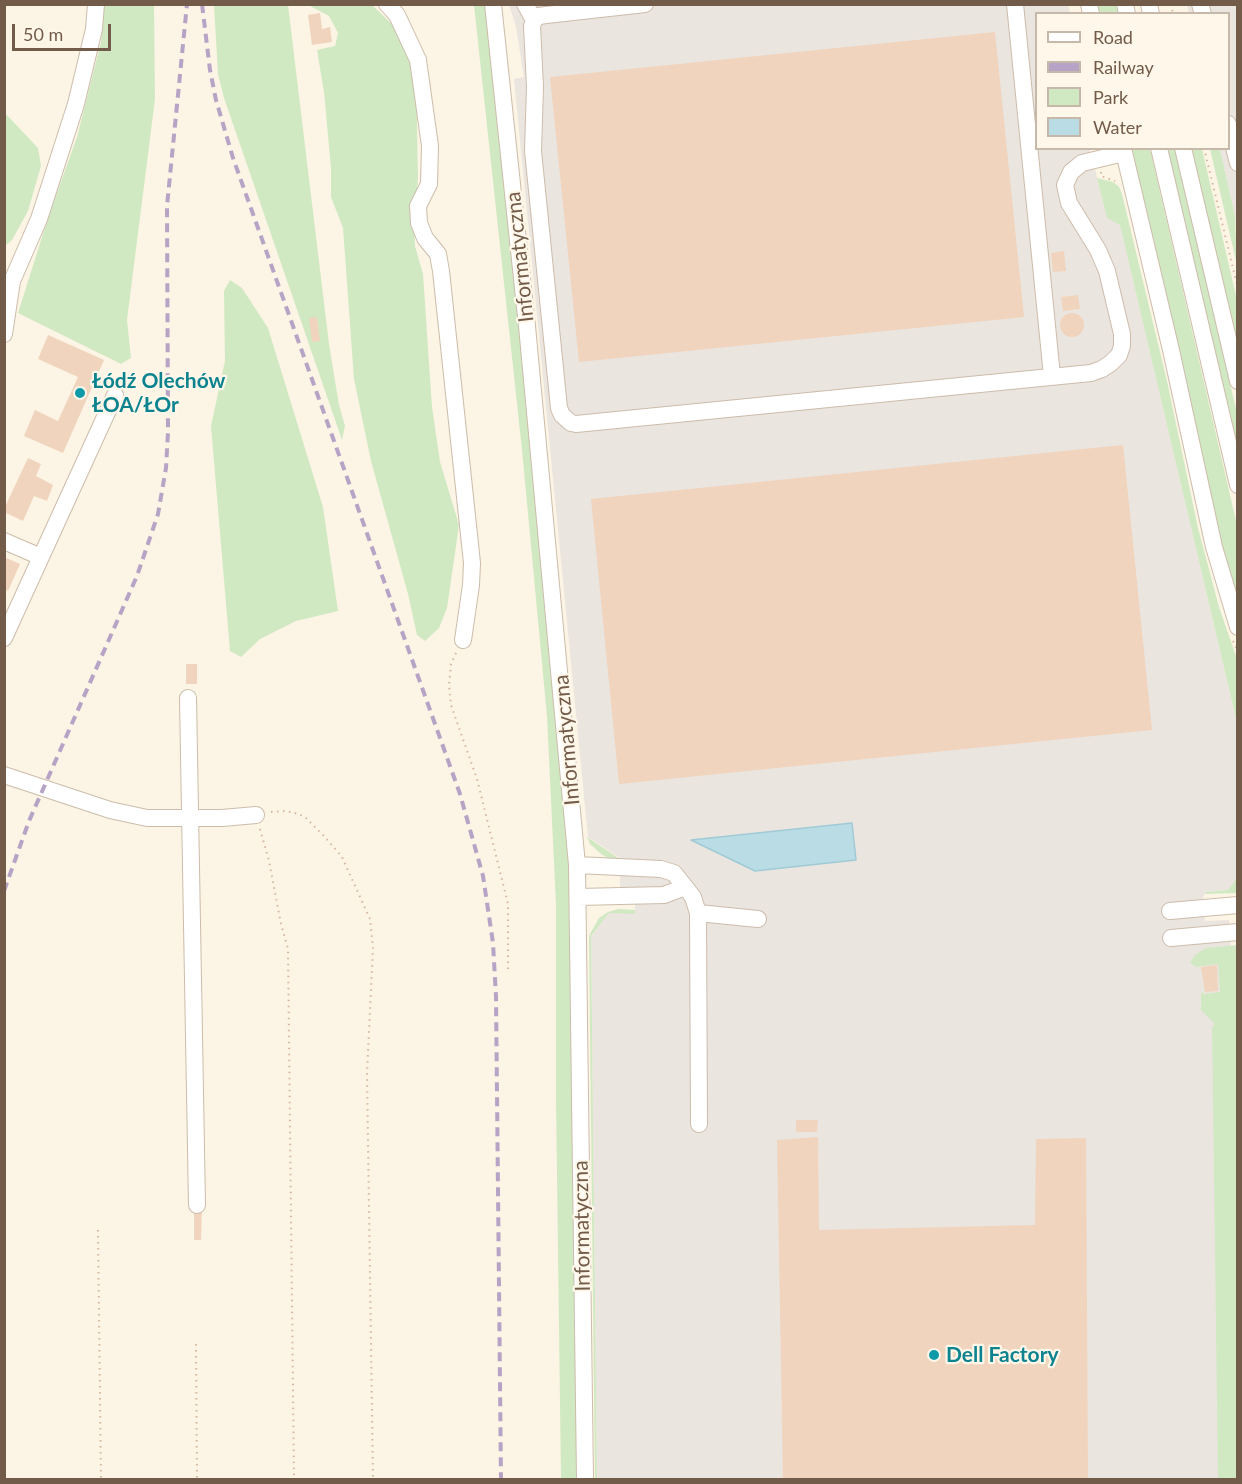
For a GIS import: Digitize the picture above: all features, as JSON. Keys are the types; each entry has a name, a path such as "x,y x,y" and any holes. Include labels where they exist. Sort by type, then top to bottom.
{"street":[{"path":"4,334 12,280 10,267 39,219 76,104 94,29 96,4"},
{"path":"387,4 397,15 418,60 430,146 429,184 418,206 419,223 425,238 438,254 441,271 472,562 463,640"},
{"name":"Informatyczna","path":"493,4 527,326 577,865 585,1479"},
{"path":"525,4 534,20"},
{"path":"645,4 539,16 534,20 531,34 535,87 533,151 560,408 566,420 576,424 1091,373 1102,369 1119,355 1122,334 1107,271 1098,250 1069,202 1065,185 1071,172 1082,163 1124,151 1214,547 1238,627"},
{"path":"1015,4 1052,376"},
{"path":"1230,132 1238,163"},
{"path":"1159,150 1238,485"},
{"path":"1183,150 1238,381"},
{"path":"4,638 115,395"},
{"path":"4,541 41,557"},
{"path":"188,698 197,1205"},
{"path":"4,775 110,810 159,819 255,815"},
{"path":"577,865 662,868 674,873 693,897 698,913 699,1124"},
{"path":"578,897 664,895 685,887"},
{"path":"1170,911 1238,905"},
{"path":"698,913 758,919"},
{"path":"1171,938 1238,932"}],"path":[{"path":"1204,150 1238,290"},
{"path":"463,640 451,664 449,685 451,705 477,779 508,903 508,972"},
{"path":"294,1479 288,949 269,861 255,815 285,811 306,818 342,856 370,919 373,948 367,1073 373,1479"},
{"path":"98,1230 101,1479"},
{"path":"196,1344 197,1479"}],"shaded area":[{"path":"509,5 1068,5 1070,12 1035,12 1035,150 1090,150 1107,217 1120,224 1237,723 1237,878 1228,890 1206,892 1203,897 1205,921 1229,920 1231,949 1237,1479 597,1479 591,936 609,913 635,913 635,887 620,887 620,858 588,837 514,79 524,77 516,27"},
{"path":"1187,5 1237,5 1237,238 1235,216 1220,150 1230,150 1230,12 1189,12"}],"green space":[{"path":"104,5 154,5 155,99 127,320 131,358 121,364 18,313 77,137 101,42"},
{"path":"214,5 288,5 329,344 339,405 345,426 342,440 224,98 218,74"},
{"path":"308,5 372,5 393,25 416,70 418,179 414,222 415,246 423,274 432,407 440,462 459,525 447,608 439,628 425,641 417,635 371,461 354,379 343,228 331,197 331,168 324,92 317,50 335,46 338,33 329,16"},
{"path":"474,5 487,5 568,829 579,1479 561,1479 556,905 547,716 522,450"},
{"path":"1096,5 1116,5 1118,12 1099,12"},
{"path":"4,112 38,148 41,166 28,211 12,240 5,246"},
{"path":"1131,150 1150,150 1237,525 1237,604"},
{"path":"1166,150 1175,150 1237,413 1237,454"},
{"path":"1192,150 1202,150 1237,300 1237,342"},
{"path":"1210,150 1220,150 1235,216 1237,265"},
{"path":"1097,178 1113,182 1122,194 1167,381 1198,528 1219,607 1237,659 1237,723 1120,225 1107,218"},
{"path":"230,280 242,288 268,328 323,507 338,611 296,621 260,639 241,657 230,651 211,426 225,361 224,291"},
{"path":"587,837 620,860 601,854 590,844"},
{"path":"1237,878 1237,893 1205,894 1228,890"},
{"path":"618,909 635,910 635,914 609,913 591,936 597,1479 595,1480 589,939 599,918 608,912"},
{"path":"1237,945 1238,1479 1218,1480 1212,1027 1215,1024 1201,1010 1201,994 1202,992 1204,994 1220,992 1218,964 1196,967 1190,963 1195,955 1206,948"}],"water":[{"path":"852,823 856,860 755,871 691,840"}],"building":[{"path":"320,13 322,29 330,27 332,42 312,45 308,15"},
{"path":"995,32 1024,317 579,362 550,77"},
{"path":"1064,251 1066,271 1053,272 1051,253"},
{"path":"1078,295 1080,309 1063,311 1061,297"},
{"path":"1072,313 1077,314 1083,320 1083,330 1077,336 1072,337 1067,336 1061,330 1060,325 1061,320 1067,314"},
{"path":"317,317 320,341 312,342 309,318"},
{"name":"Łódź Olechów ŁOA/ŁOr","path":"48,335 104,360 63,453 24,436 35,410 58,421 78,377 38,359"},
{"path":"1123,445 1152,730 619,784 591,499"},
{"path":"28,458 41,464 36,476 53,485 47,501 34,496 23,521 4,512 4,509"},
{"path":"4,557 20,564 8,591 4,589"},
{"path":"186,664 197,664 197,684 186,684"},
{"path":"1217,965 1218,991 1205,992 1201,967"},
{"path":"796,1120 818,1120 817,1132 796,1132"},
{"name":"Dell Factory","path":"818,1137 819,1230 1035,1225 1036,1139 1086,1138 1088,1480 783,1480 777,1140"},
{"path":"194,1206 202,1206 201,1240 194,1240"}],"railway":[{"path":"4,891 29,821 137,576 158,514 166,468 168,432 167,206 187,4"},
{"path":"202,4 216,100 233,158 460,794 483,876 493,943 496,997 501,1480"}],"place":[{"name":"Łódź Olechów ŁOA/ŁOr","path":"80,393"},
{"name":"Dell Factory","path":"934,1355"}]}
